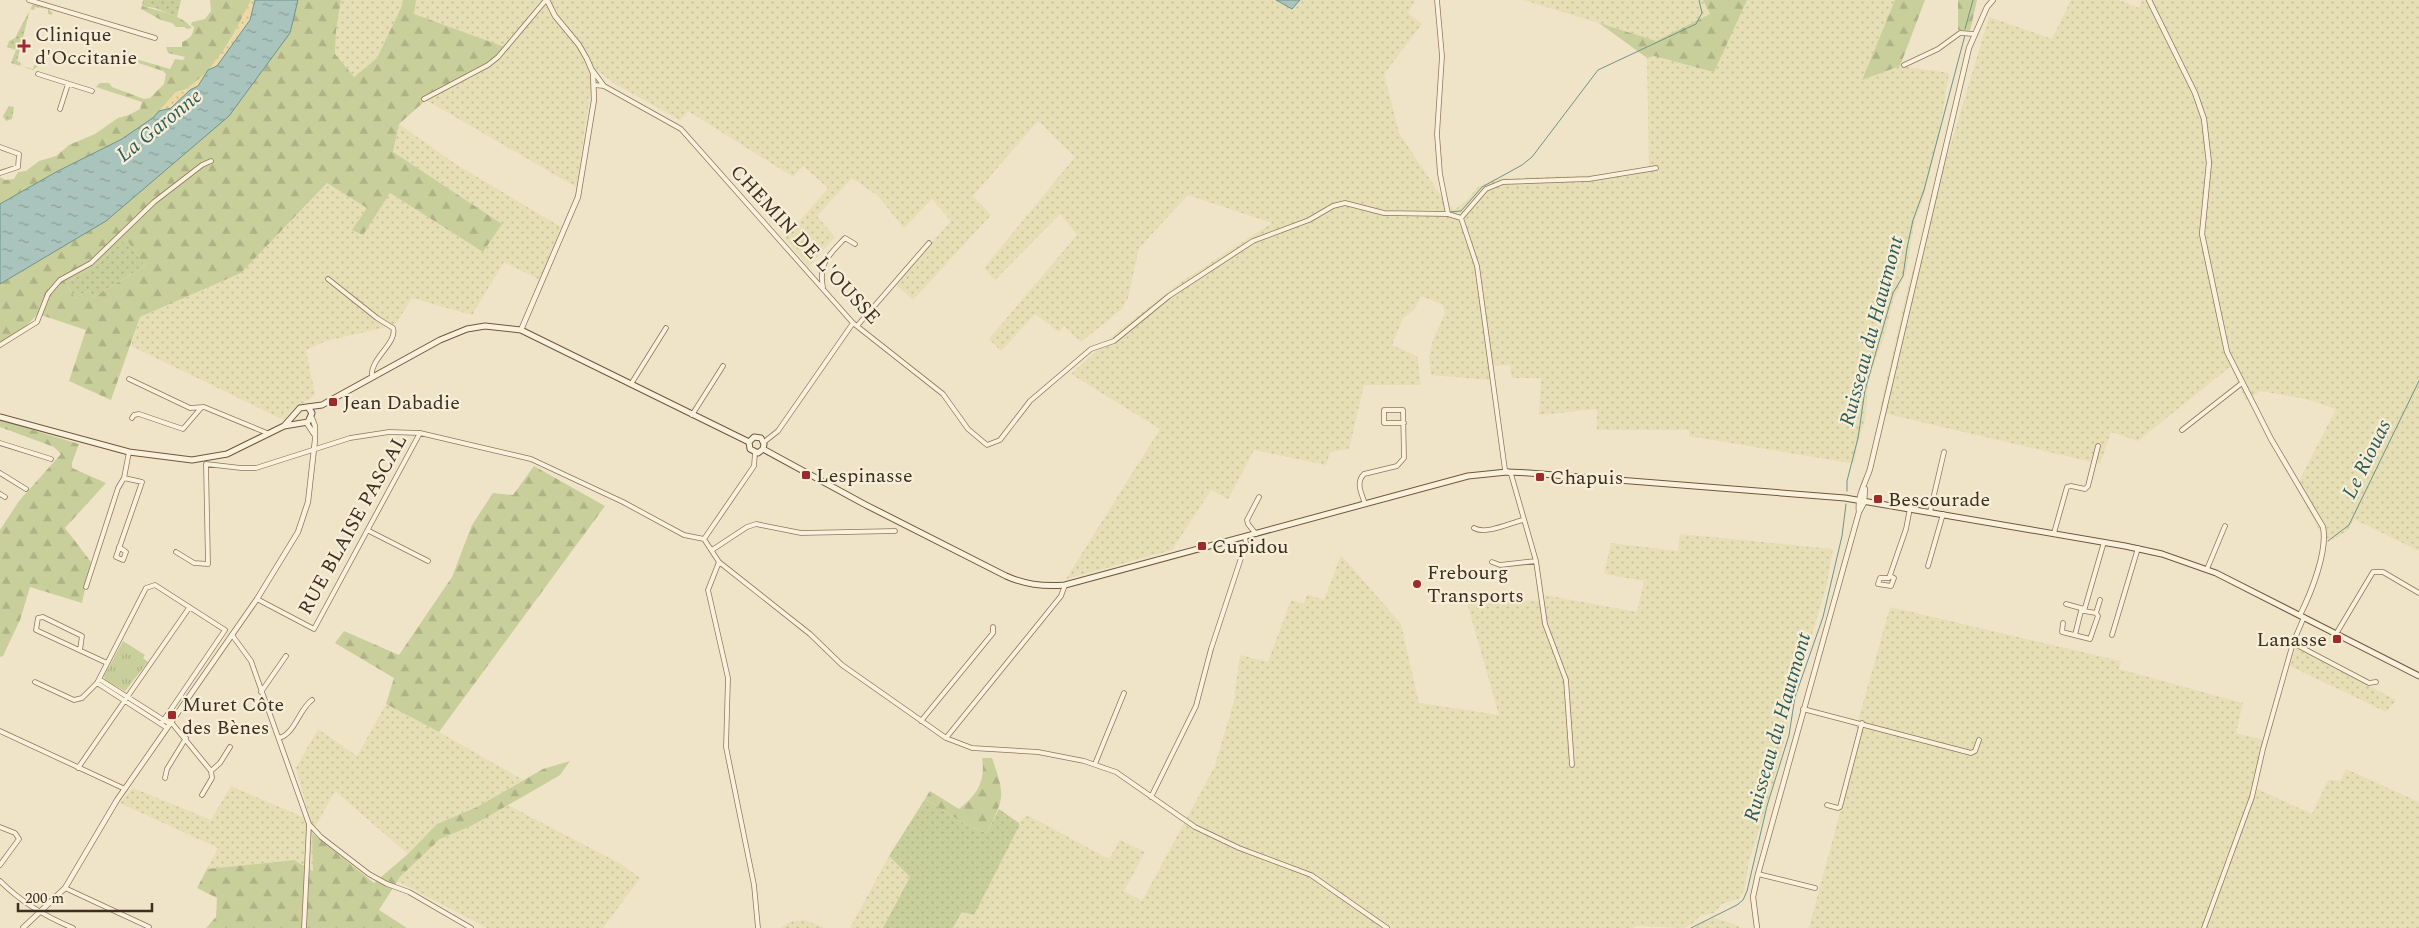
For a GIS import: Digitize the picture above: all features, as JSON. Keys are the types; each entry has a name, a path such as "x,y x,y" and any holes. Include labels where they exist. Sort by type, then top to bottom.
{"main road":[{"path":"0,416 129,452 166,459 206,461 227,454 284,426 304,422 312,417 322,405 440,340 467,329 485,326 521,330 749,442"},
{"path":"284,426 302,407 322,405"},
{"path":"308,407 312,411 312,417"},
{"path":"297,413 298,418 304,422"},
{"path":"749,442 756,437 764,442 763,449"},
{"path":"749,442 750,449 755,453 763,449"},
{"path":"763,449 864,504 1019,582 1040,586 1065,585 1468,476 1507,472 1864,500 2138,548 2206,569 2419,676"}],"street":[{"path":"29,0 155,38"},
{"path":"424,99 488,65 498,57 546,0 555,16 579,45 592,70 594,85 591,124 578,197 521,330"},
{"path":"1437,0 1442,56 1437,134 1440,174 1448,214"},
{"path":"1859,512 1858,500 1864,488 1974,34 1986,7 1987,0"},
{"path":"1986,7 1993,0"},
{"path":"2149,0 2195,92 2202,111 2209,163 2202,224 2203,244 2224,343 2271,439 2323,527 2325,540 2293,643 2263,749 2252,797 2204,928"},
{"path":"1904,64 1938,49 1960,34 1974,34"},
{"name":"CHEMIN DE L'OUSSE","path":"592,70 604,86"},
{"path":"38,74 92,91"},
{"path":"60,109 68,84"},
{"name":"CHEMIN DE L'OUSSE","path":"594,85 604,86 681,129 853,322 943,394 968,429 987,445 1000,440 1030,401 1091,349 1114,342 1169,296 1253,241 1309,220 1333,206 1345,203 1384,213 1448,214 1461,218"},
{"path":"0,147 19,154 18,167 0,173"},
{"path":"0,345 37,322 48,294 60,280 91,263 154,202 202,165 211,161"},
{"path":"1572,765 1566,680 1545,624 1536,561 1511,474 1507,472 1478,266 1461,218 1480,195 1498,184 1589,179 1656,168"},
{"path":"824,289 821,273 824,262 845,238 855,244"},
{"path":"857,326 929,243"},
{"path":"328,279 377,318 393,328 393,336 373,366 372,377"},
{"path":"764,442 778,431 853,322"},
{"path":"631,384 666,328"},
{"path":"692,415 723,366"},
{"path":"129,380 190,408 201,408 268,433"},
{"path":"2182,430 2242,383"},
{"path":"132,418 134,415 139,414 183,429 201,408"},
{"path":"1366,504 1359,483 1360,478 1364,474 1401,463 1404,458 1404,422 1403,410 1384,410 1384,423 1404,422"},
{"path":"23,928 65,888 101,825 258,599 298,532 308,502 315,435 312,417"},
{"path":"304,422 315,435"},
{"path":"176,552 194,563 208,564 206,461 241,468 256,468 350,438 380,433 420,433 531,459 623,502 684,535 704,539 719,562 810,634 842,665 946,738 972,748 1038,752 1094,764 1116,772 1195,827 1239,848 1311,875 1387,928"},
{"name":"RUE BLAISE PASCAL","path":"258,599 314,629 369,531 420,433"},
{"path":"0,443 51,460"},
{"path":"2054,533 2067,487 2085,488 2088,486 2098,446"},
{"path":"86,588 118,488 124,478 129,452"},
{"path":"1930,512 1944,452"},
{"path":"704,539 754,466 755,453"},
{"path":"0,473 26,489"},
{"path":"120,547 142,482 124,478"},
{"path":"1757,928 1753,897 1758,874 1803,709 1864,500 1864,488"},
{"path":"0,494 5,497"},
{"path":"1256,534 1247,520 1259,498"},
{"path":"1890,576 1906,529 1910,508"},
{"path":"1928,566 1943,514"},
{"path":"1474,528 1479,531 1488,530 1523,520"},
{"path":"712,550 747,527 756,524 801,533 895,531"},
{"path":"2206,569 2225,526"},
{"path":"369,531 428,561"},
{"path":"1151,797 1196,706 1211,649 1246,543 1245,537"},
{"path":"2074,635 2081,611 2084,610 2104,542"},
{"path":"2112,635 2138,548"},
{"path":"1492,562 1500,565 1536,561"},
{"path":"719,562 708,590 728,678 726,747 754,885 758,928"},
{"path":"2336,634 2373,572 2382,572 2419,592"},
{"path":"35,682 74,700 82,698 99,679 146,588 155,585 225,630 161,724"},
{"path":"946,738 1060,596 1065,585"},
{"path":"2063,624 2062,632 2092,639 2100,600"},
{"path":"2066,604 2096,613"},
{"path":"78,768 189,608"},
{"path":"80,650 82,636 43,617 38,618 36,630 80,650 107,662"},
{"path":"921,721 993,633 993,628"},
{"path":"232,635 251,661 309,824 304,928"},
{"path":"2293,643 2369,683 2376,682"},
{"path":"261,692 286,656"},
{"path":"99,679 167,728"},
{"path":"96,683 171,723 186,738 211,771 212,778 202,796"},
{"path":"1094,764 1124,694"},
{"path":"279,738 286,735 306,705 312,700"},
{"path":"1803,709 1971,753 1975,751 1979,740"},
{"path":"1827,806 1840,807 1862,723"},
{"path":"0,731 125,789"},
{"path":"165,778 167,769 186,738"},
{"path":"211,771 220,763 230,748"},
{"path":"309,824 321,837 369,874 387,884 409,892 471,928"},
{"path":"0,827 15,833 19,839 0,866"},
{"path":"1758,874 1815,888"},
{"path":"0,881 10,891 40,912 73,928"},
{"path":"65,888 149,927"}],"shaded area":[{"path":"341,0 403,0 377,58 354,77 335,54 336,31"},
{"path":"416,0 1415,0 1408,13 1422,24 1384,74 1399,133 1441,196 1454,210 1466,201 1477,188 1494,179 1596,175 1649,168 1647,58 1654,56 1713,71 1747,0 1895,0 1862,79 1900,66 1949,73 1938,139 1923,199 1915,220 1906,272 1893,301 1886,331 1868,382 1866,417 1857,445 1855,462 1849,463 1689,436 1689,430 1597,430 1597,409 1539,415 1541,378 1512,378 1510,365 1491,366 1490,380 1431,375 1429,357 1433,340 1445,313 1443,305 1421,296 1415,309 1403,318 1392,345 1417,356 1421,385 1364,385 1349,449 1330,452 1326,465 1254,450 1228,499 1211,490 1172,550 1066,579 1160,429 1071,374 1117,332 1181,282 1272,223 1188,195 1139,248 1128,298 1122,309 1081,342 1064,326 1059,332 1035,314 1001,351 989,339 1077,235 1060,214 995,280 984,268 1075,157 1038,121 973,196 991,215 913,300 895,284 951,221 932,199 904,228 878,196 852,178 817,216 835,237 808,267 785,238 828,188 803,166 793,177 688,111 680,120 615,84 594,68 576,187 426,100 414,14"},
{"path":"1524,0 1703,0 1710,14 1656,41"},
{"path":"2071,0 2119,0 2139,8 2142,0 2419,0 2419,551 2354,519 2348,530 2333,540 2323,537 2296,487 2336,409 2306,399 2260,391 2246,401 2231,366 2138,441 2111,432 2100,464 1887,414 1880,409 1908,287 1989,17 2052,39"},
{"path":"399,124 457,165 561,227 540,280 504,262 472,315 412,298 395,325 326,341 306,350 315,395 290,412 284,420 131,346 140,317 241,273 327,183 367,208 353,230 362,235 390,193 483,252 501,224 393,153"},
{"path":"1680,534 1833,549 1826,588 1791,704 1788,725 1772,790 1749,861 1744,890 1739,899 1722,904 1714,913 1700,916 1691,925 1684,928 1638,926 1633,928 953,928 1019,823 1027,815 1109,859 1120,840 1145,852 1124,891 1142,901 1215,766 1234,701 1240,655 1268,662 1291,600 1304,604 1307,594 1324,600 1341,555 1401,624 1419,703 1499,715 1466,599 1545,601 1545,595 1637,612 1644,581 1604,574 1611,543 1678,551"},
{"path":"1890,607 2121,661 2119,669 2243,703 2236,733 2264,740 2255,788 2312,814 2328,780 2340,781 2346,769 2419,802 2419,928 1809,928 1862,730 1856,728"},
{"path":"2296,648 2396,700 2386,712 2290,666"},
{"path":"386,704 523,780 477,807 437,824 408,854 335,791 312,833 314,871 294,860 207,869 218,848 120,803 133,788 211,820 231,786 303,817 308,812 296,768 318,729 357,756"},
{"path":"508,805 621,864 640,878 603,928 487,928 397,881 440,839"},
{"path":"889,856 910,877 883,928 850,928"},
{"path":"1715,918 1739,926 1739,928 1694,928 1701,922"},
{"path":"805,920 826,928 780,928 790,922"}],"green space":[{"path":"143,0 181,0 177,17 155,8 142,6"},
{"path":"210,0 251,0 221,55 199,80 188,88 176,92 154,117 122,139 56,172 0,204 0,177 5,180 14,179 18,172 26,171 39,161 56,156 69,145 95,134 118,118 140,109 142,102 96,87 100,83 109,83 112,87 144,99 150,98 164,84 166,74 163,71 123,58 122,55 170,69 175,59 183,60 185,57 168,53 166,47 182,47 182,42 189,38 193,32 192,22 205,19 211,11"},
{"path":"298,0 341,0 336,31 335,54 354,77 377,58 403,0 416,0 414,14 510,49 426,100 399,124 393,152 502,224 483,252 390,193 363,235 352,230 367,208 327,183 241,273 140,317 111,400 69,381 86,330 38,314 23,329 0,342 0,284 106,221 290,33","holes":["126,239 145,266 92,298 89,290 75,298 66,283 93,267"]},
{"path":"1703,0 1747,0 1714,72 1654,56 1647,58 1599,23 1656,41 1710,14"},
{"path":"1895,0 1925,0 1900,66 1862,80"},
{"path":"1958,0 1977,0 1970,31 1958,30"},
{"path":"33,4 49,9 52,15 48,14 48,9 35,7 34,10 30,9"},
{"path":"142,6 176,16 192,28 176,27 172,23 161,20 141,9"},
{"path":"30,10 17,61 21,63 20,66 11,63 16,50 7,47 9,41 15,38"},
{"path":"41,52 38,66 33,70 22,66 33,69 34,65 37,66"},
{"path":"9,106 14,107 12,119 6,121 3,116"},
{"path":"126,239 145,266 92,298 89,290 75,298 66,283 93,267"},
{"path":"0,420 79,444 72,468 106,483 65,528 91,562 82,603 30,587 20,620 3,656 0,657 0,530 19,501 61,454 54,447 0,427"},
{"path":"534,466 605,506 439,732 386,704 394,678 335,643 344,631 399,655 452,577 472,525 493,493 513,495"},
{"path":"123,641 145,655 143,658 148,662 125,691 105,680 104,676"},
{"path":"982,758 992,758 1001,789 1000,803 987,833 970,827 925,799 930,791 959,809 979,787 983,774"},
{"path":"570,761 560,775 471,826 440,839 400,877 379,910 407,928 206,928 216,917 217,898 197,888 207,869 294,860 313,871 312,833 374,883 408,854 437,824 477,807 543,769"},
{"path":"925,799 970,827 987,833 999,809 1019,823 1019,826 974,915 962,912 953,928 883,928 910,877 889,856"}],"sand":[{"path":"251,0 255,0 250,20 217,66 208,70 229,43"},
{"path":"207,72 200,83 186,96 165,110 159,111 176,92 184,91"}],"water":[{"name":"La Garonne","path":"255,0 298,0 290,33 229,116 106,221 0,284 0,204 56,172 122,139 154,117 159,111 171,108 190,90 198,86 208,70 217,66 250,20"},
{"path":"1276,0 1300,0 1292,9"}],"waterway":[{"path":"1449,212 1461,211 1482,187 1522,165 1532,157 1598,70 1696,24 1702,13 1699,0"},
{"name":"Ruisseau du Hautmont","path":"1965,29 1973,0"},
{"name":"Ruisseau du Hautmont","path":"1847,491 1847,481 1858,438 1865,390 1893,293 1903,276 1913,220 1924,190 1965,35"},
{"name":"Le Riouas","path":"2328,541 2349,525 2419,381"},
{"name":"Ruisseau du Hautmont","path":"1691,928 1737,905 1743,900 1747,891 1767,806 1789,735 1795,697 1823,617 1842,536 1846,504"}],"place":[{"name":"Clinique d'Occitanie","path":"24,46"},
{"name":"Jean Dabadie","path":"333,402"},
{"name":"Lespinasse","path":"806,475"},
{"name":"Chapuis","path":"1540,477"},
{"name":"Bescourade","path":"1878,499"},
{"name":"Cupidou","path":"1202,546"},
{"name":"Frebourg Transports","path":"1417,584"},
{"name":"Lanasse","path":"2337,639"},
{"name":"Muret Côte des Bènes","path":"172,715"}]}
